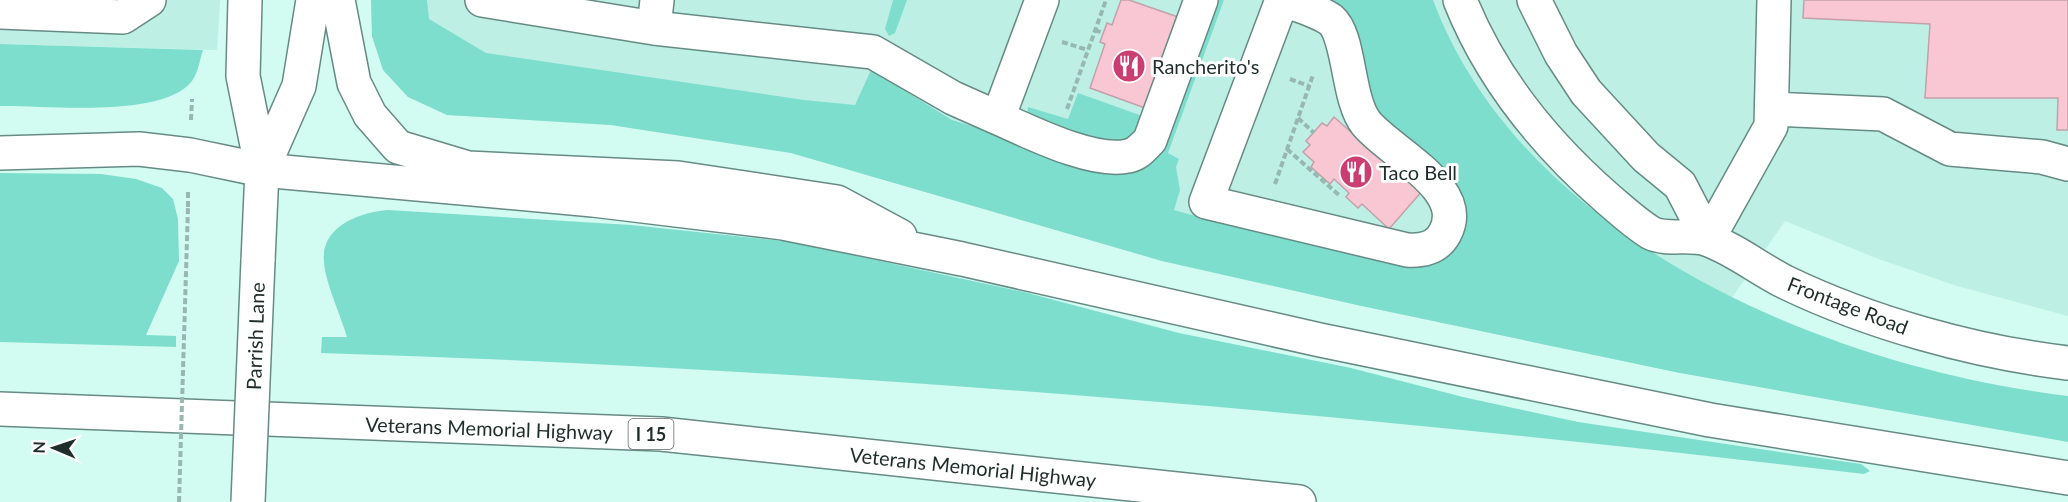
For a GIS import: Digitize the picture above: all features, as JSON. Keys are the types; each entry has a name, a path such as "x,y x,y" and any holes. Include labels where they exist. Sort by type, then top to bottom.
{"main road":[{"path":"0,12 123,17 149,0"},
{"name":"Parrish Lane","path":"245,0 243,76 262,170 248,502"},
{"name":"Parrish Lane","path":"262,170 299,86 313,0"},
{"path":"338,0 354,83 370,115 398,147 468,168 678,178 837,202 931,253"},
{"path":"482,0 656,14 873,52 953,98 1032,133 1117,158 1140,151 1150,140 1201,0"},
{"path":"998,118 1042,0"},
{"path":"1283,0 1331,20 1341,39 1360,114 1378,135 1438,187 1450,212 1449,226 1435,245 1422,251 1407,250 1206,202 1283,0"},
{"name":"Frontage Road","path":"1460,0 1487,56 1511,95 1568,162 1653,234 1708,239 1785,282 1888,324 1991,349 2068,363"},
{"path":"1534,0 1561,54 1586,92 1646,157 1680,185 1708,239"},
{"path":"1708,239 1771,126 1774,0"},
{"path":"1772,109 1883,114 1950,149 2042,157 2068,164"},
{"path":"0,153 139,149 190,155 262,170 593,200 759,220 931,253 1332,343 1710,420 2068,478"},
{"name":"Veterans Memorial Highway","path":"0,410 661,434 1299,502"}],"path":[{"path":"1065,116 1106,0"},
{"path":"1095,30 1103,33"},
{"path":"1273,191 1316,65"},
{"path":"1298,118 1314,133"},
{"path":"1287,149 1349,204"},
{"path":"178,502 188,207"}],"shaded area":[{"path":"0,0 220,0 217,50 0,44"},
{"path":"371,0 2068,0 2068,316 1957,286 1876,258 1785,221 1680,373 1162,261 791,153 611,125 447,115 408,97 383,70 372,36"}],"green space":[{"path":"371,0 427,0 429,19 486,53 804,100 855,105 871,70 952,120 1099,165 1122,168 1213,0 1224,0 1168,153 1179,159 1176,167 1180,190 1174,210 1227,225 1232,222 1455,244 1382,122 1317,0 1433,0 1476,85 1537,160 1611,224 1695,278 1787,322 1881,356 1976,381 2068,396 2068,442 1680,373 1162,261 791,153 611,125 447,115 408,97 383,70 372,36"},
{"path":"893,0 907,0 895,33 889,36 885,29"},
{"path":"0,44 203,50 192,81 177,93 156,101 130,105 73,108 0,106"},
{"path":"1078,93 1148,118 1140,134 1117,149 1027,116 1028,107 1068,119"},
{"path":"0,173 101,174 136,179 162,188 173,199 178,219 179,261 146,335 176,336 176,347 0,342"},
{"path":"388,210 631,225 792,242 1024,292 1179,333 1351,368 1463,397 1578,422 1861,464 1870,471 1864,474 1286,413 901,382 514,360 321,353 322,337 347,337 325,270 324,250 329,239 344,223 366,214"}],"building":[{"name":"Rancherito's","path":"1121,0 1129,0 1178,17 1145,108 1090,88 1105,44 1100,42 1107,23 1112,25"},
{"path":"1804,0 2068,0 2068,130 2057,130 2058,98 1925,98 1930,24 1803,18"},
{"name":"Taco Bell","path":"1334,117 1407,182 1410,178 1423,190 1389,229 1362,204 1358,208 1346,197 1349,193 1334,179 1330,184 1311,167 1314,162 1303,152 1310,145 1306,141 1322,123 1327,126"}],"place":[{"name":"Rancherito's","path":"1129,66"},
{"name":"Taco Bell","path":"1356,172"}]}
